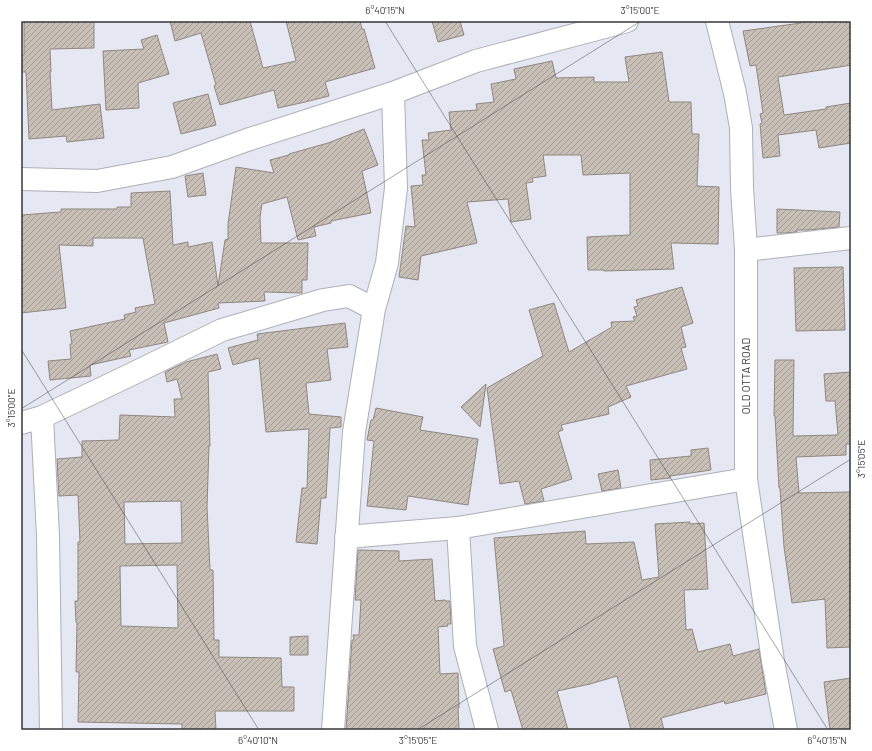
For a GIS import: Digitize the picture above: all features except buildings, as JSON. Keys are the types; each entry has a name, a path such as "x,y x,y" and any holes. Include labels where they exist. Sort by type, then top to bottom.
{"street":[{"path":"21,179 98,181 172,167 247,140 393,93 476,61 627,21"},
{"name":"OLD OTTA ROAD","path":"717,21 735,93 741,128 742,188 746,250 746,479 773,661 786,730"},
{"path":"333,730 354,432 374,309 387,263 396,188 393,93"},
{"path":"746,250 851,238"},
{"path":"21,423 42,417 222,330 323,300 349,296 374,309"},
{"path":"42,417 48,536 51,730"},
{"path":"346,537 458,528 746,479"},
{"path":"458,528 465,646 487,730"}]}
